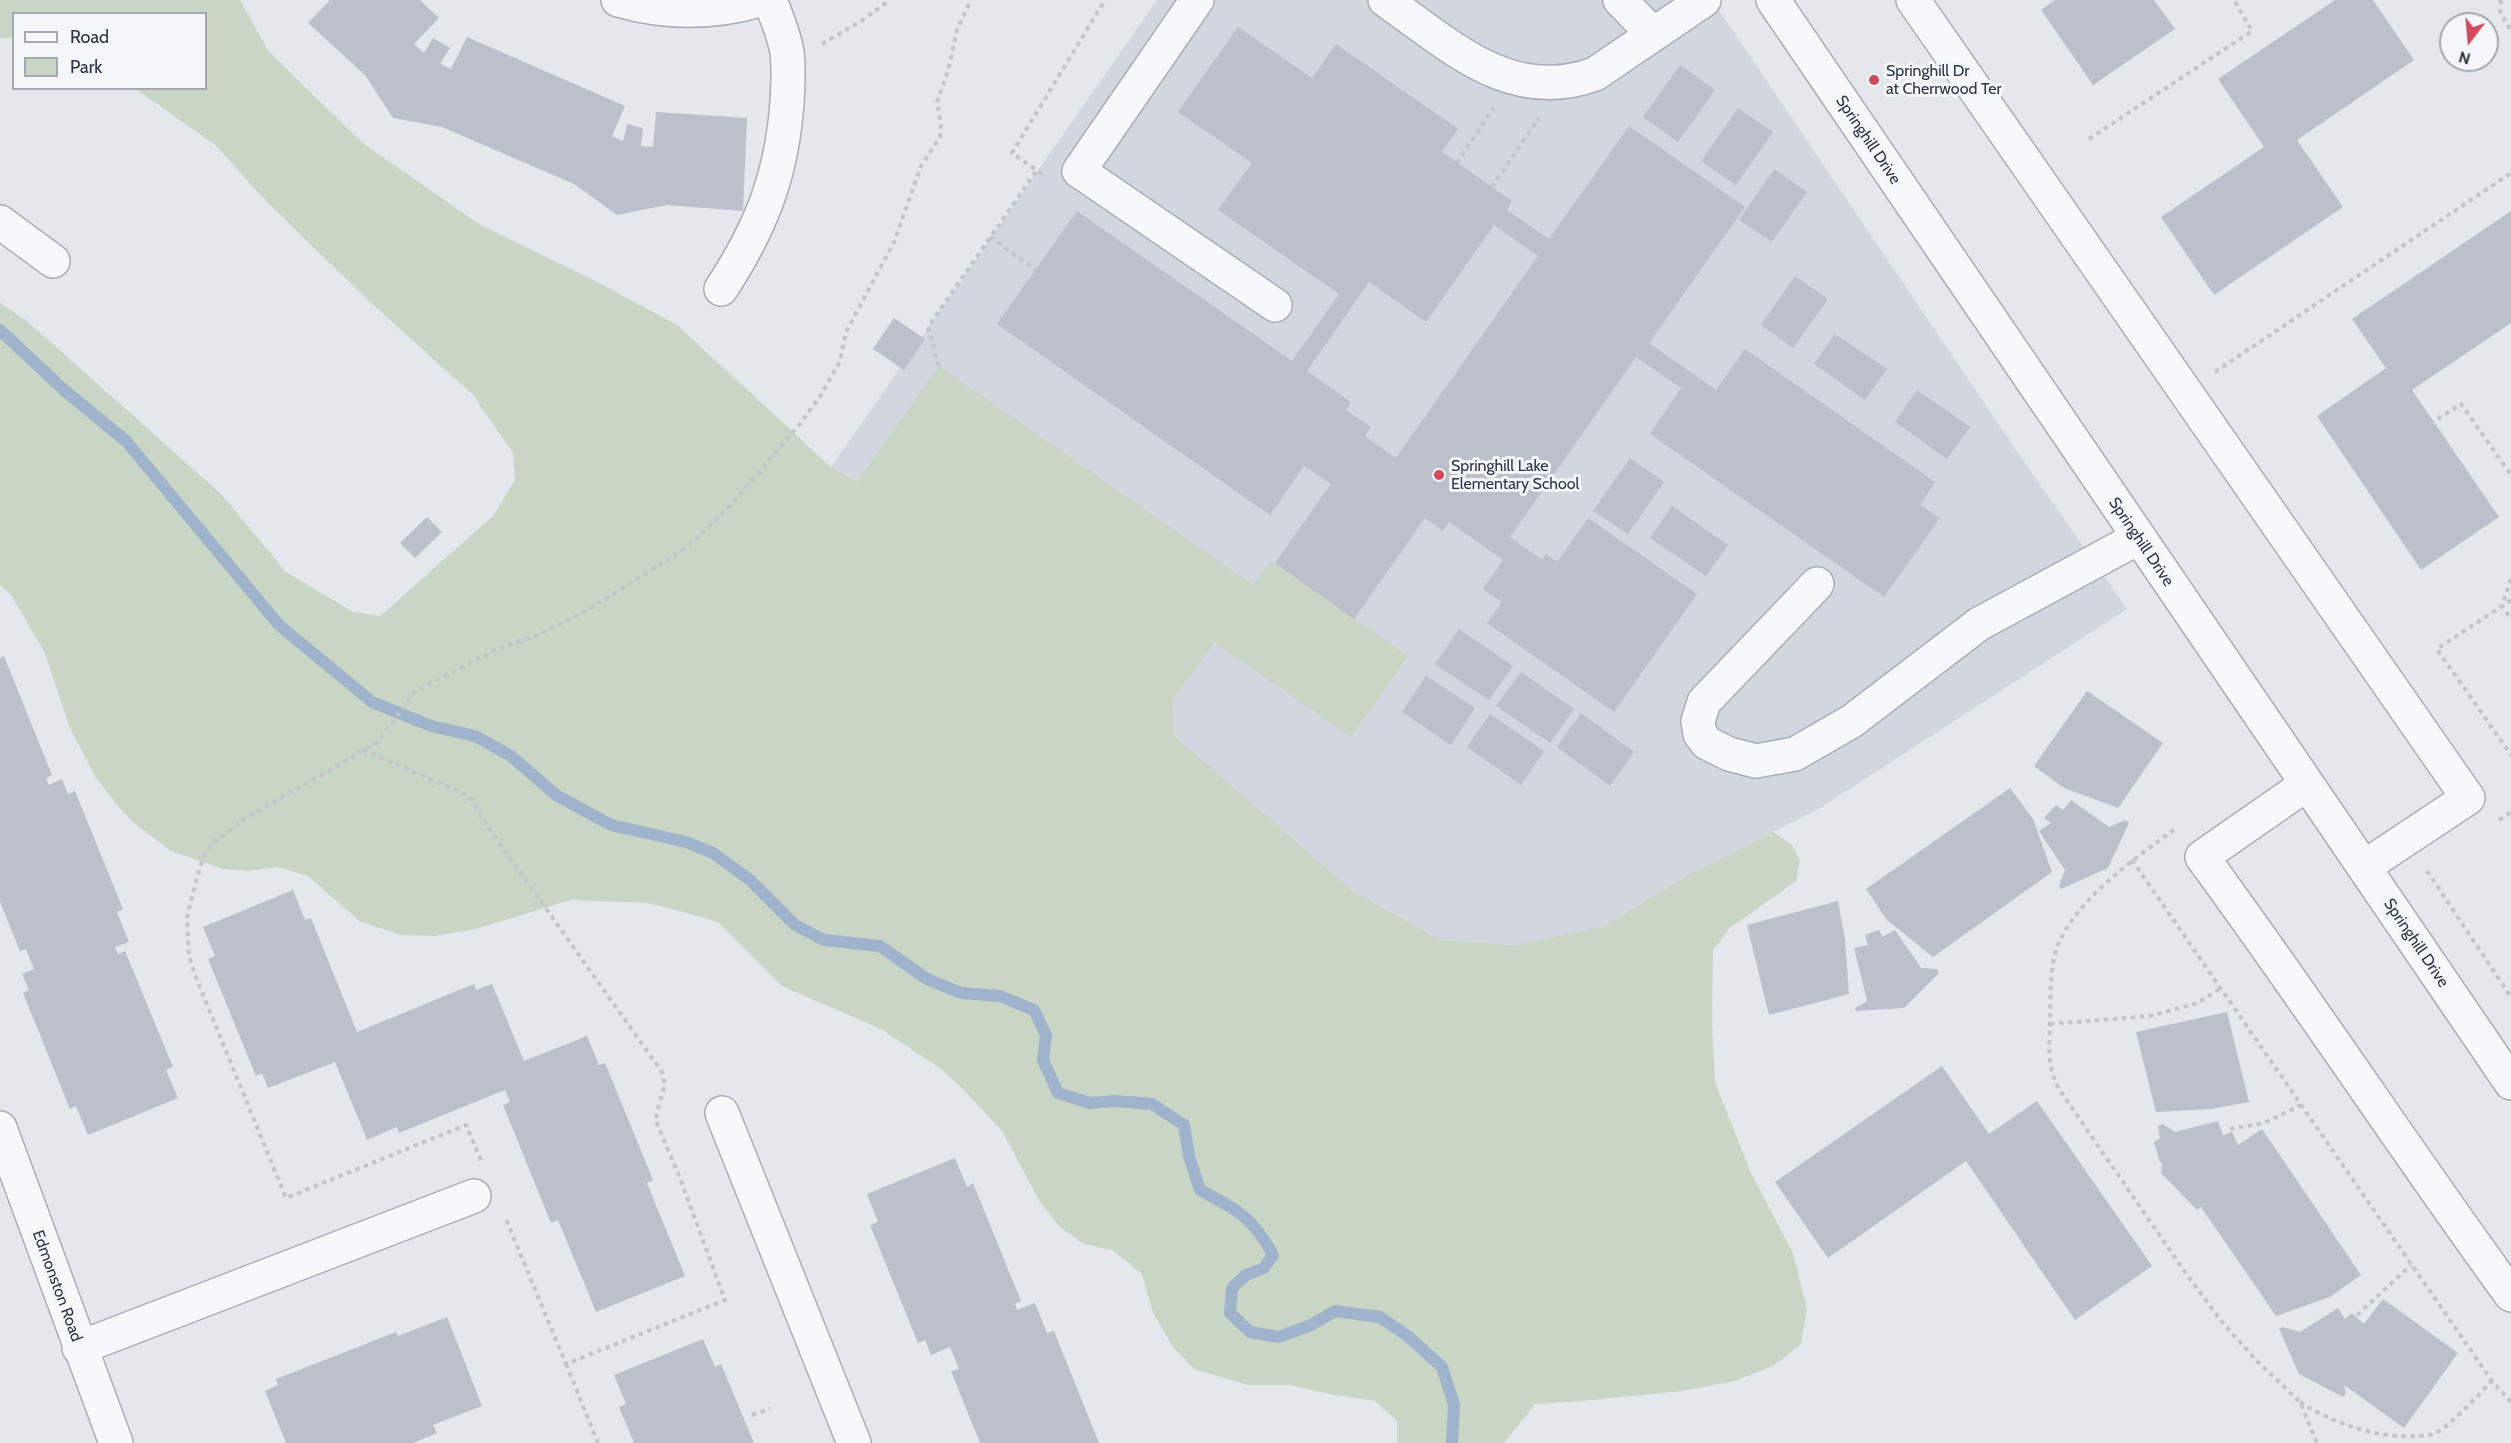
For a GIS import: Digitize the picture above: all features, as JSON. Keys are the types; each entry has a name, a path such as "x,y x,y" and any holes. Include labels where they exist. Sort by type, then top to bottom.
{"street":[{"path":"618,0 657,9 688,12 718,9 760,0"},
{"path":"721,289 750,240 768,201 784,136 787,52 770,0"},
{"path":"1197,0 1079,171 1275,305"},
{"path":"1384,0 1479,65 1506,77 1532,83 1554,84 1578,80 1594,74 1704,0"},
{"path":"1620,0 1653,34"},
{"name":"Springhill Drive","path":"1773,0 2511,1083"},
{"path":"1913,0 2469,798 2364,867"},
{"path":"0,222 53,261"},
{"path":"1817,584 1704,702 1698,721 1700,734 1707,743 1729,754 1756,761 1795,754 1852,721 1979,624 2138,538"},
{"path":"2307,784 2202,857 2342,1052 2428,1181 2511,1295"},
{"path":"722,1113 854,1443"},
{"name":"Edmonston Road","path":"0,1128 79,1348 116,1443"},
{"path":"79,1348 483,1191"}],"path":[{"path":"787,63 861,21 890,0"},
{"path":"598,1443 566,1364 483,1191 466,1125 286,1198 192,965 187,938 187,917 197,877 203,858 212,844 244,819 377,743 415,691 436,678 495,650 540,634 588,610 686,548 730,506 800,424 821,395 840,361 846,332 894,242 921,166 940,137 941,125 937,102 948,71 957,30 971,0"},
{"path":"2089,139 2252,31 2234,0"},
{"path":"2501,0 2500,11 2511,31"},
{"path":"1457,163 1495,105"},
{"path":"1492,187 1541,115"},
{"path":"939,366 928,327 1037,170"},
{"path":"2186,392 2511,173"},
{"path":"990,237 1035,269"},
{"path":"2430,424 2461,404 2511,475"},
{"path":"2502,606 2511,579"},
{"path":"2511,600 2437,649 2511,755"},
{"path":"2502,606 2511,619"},
{"path":"363,750 469,796 486,824 664,1077 664,1089 656,1121 680,1178 725,1300 566,1364"},
{"path":"2492,825 2511,812"},
{"path":"2178,827 2132,860 2092,897 2072,921 2058,945 2052,970 2050,1067 2059,1089 2222,1322 2257,1361 2300,1402 2343,1427 2365,1436 2392,1441 2414,1441 2435,1434 2471,1403 2492,1381"},
{"path":"2132,860 2222,987 2492,1381 2511,1402"},
{"path":"2435,866 2426,872 2511,997"},
{"path":"2050,1024 2150,1016 2198,1003 2222,987"},
{"path":"2230,1129 2264,1123 2301,1105"},
{"path":"2357,1315 2412,1265"},
{"path":"2300,1402 2316,1443"},
{"path":"752,1415 770,1409"}],"shaded area":[{"name":"Springhill Lake Elementary School","path":"1157,0 1712,0 2018,453 2127,609 1817,810 1688,875 1604,926 1515,945 1441,940 1353,891 1174,737 1171,702 831,467"}],"green space":[{"path":"0,0 240,0 269,52 364,144 479,224 603,285 677,325 831,467 857,482 939,366 1253,585 1271,561 1275,563 1408,656 1351,737 1214,642 1172,702 1174,736 1353,891 1441,940 1515,945 1604,926 1688,875 1773,832 1792,845 1800,861 1796,881 1730,928 1713,950 1712,1025 1715,1082 1751,1173 1793,1253 1807,1309 1801,1344 1773,1366 1735,1381 1682,1391 1535,1404 1504,1443 1397,1443 1397,1421 1375,1401 1290,1385 1248,1385 1194,1369 1173,1347 1153,1313 1142,1274 1112,1250 1084,1244 1060,1227 1040,1202 1002,1131 963,1089 941,1069 881,1029 782,986 718,922 650,903 571,900 475,929 436,936 401,935 359,921 308,876 277,867 250,871 223,869 171,851 135,824 95,776 70,728 45,653 11,595 0,585 0,303 27,321 221,494 286,572 353,612 380,616 493,516 515,480 513,453 473,395 368,300 269,204 215,145 137,90 207,90 207,12 12,12 12,37 0,39"}],"building":[{"path":"330,0 420,0 439,18 414,44 424,53 433,38 450,48 440,64 451,69 467,37 625,106 612,136 623,141 627,124 643,128 641,146 653,147 656,112 747,118 743,211 667,205 617,215 574,184 442,127 393,118 365,75 308,23"},
{"path":"2055,0 2154,0 2175,29 2093,85 2041,10"},
{"path":"2335,0 2373,0 2414,60 2297,140 2343,207 2214,295 2161,217 2264,147 2218,79"},
{"name":"Springhill Lake Elementary School","path":"1238,27 1312,78 1336,44 1458,129 1442,152 1512,201 1507,210 1549,239 1629,126 1745,207 1649,343 1716,390 1745,349 1935,482 1920,505 1940,518 1884,597 1650,434 1681,388 1636,357 1510,537 1542,560 1546,554 1557,562 1588,518 1697,594 1614,712 1487,623 1502,602 1483,589 1503,560 1449,522 1443,531 1425,518 1354,619 1275,563 1331,484 1304,466 1270,515 997,324 1077,211 1292,361 1339,294 1218,210 1252,163 1178,112","holes":["1494,225 1538,256 1396,458 1365,436 1371,427 1346,410 1351,402 1307,371 1369,282 1426,322"]},
{"path":"1680,65 1715,90 1678,142 1643,117"},
{"path":"1738,108 1773,132 1736,185 1701,161"},
{"path":"1774,169 1807,192 1772,242 1739,220"},
{"path":"2511,211 2511,323 2412,390 2499,517 2421,570 2317,416 2386,368 2352,319"},
{"path":"1795,276 1828,299 1793,348 1761,325"},
{"path":"894,318 925,339 904,370 873,349"},
{"path":"1835,334 1887,369 1865,400 1814,364"},
{"path":"1917,390 1970,427 1947,459 1895,422"},
{"path":"1630,458 1664,482 1628,534 1593,511"},
{"path":"1672,506 1728,545 1706,576 1650,538"},
{"path":"427,517 442,532 415,558 400,543"},
{"path":"1459,629 1513,666 1489,700 1435,664"},
{"path":"4,656 52,775 46,778 49,785 62,779 68,794 75,791 123,909 117,912 129,942 115,947 118,954 125,951 173,1067 166,1070 178,1098 88,1135 76,1106 70,1109 23,993 29,990 22,974 34,969 26,949 20,951 0,902 0,658"},
{"path":"1521,672 1574,709 1550,743 1496,706"},
{"path":"1426,676 1475,708 1451,745 1402,712"},
{"path":"2087,691 2163,743 2118,808 2064,788 2034,766"},
{"path":"1581,713 1634,752 1610,786 1557,747"},
{"path":"1490,714 1544,751 1521,785 1467,747"},
{"path":"2010,788 2033,819 2052,872 1933,957 1887,920 1866,889"},
{"path":"2071,800 2109,827 2125,820 2129,823 2108,868 2061,889 2059,886 2065,870 2039,831 2051,823 2044,818 2056,805 2063,810"},
{"path":"293,890 305,920 311,918 357,1032 474,984 476,990 492,984 524,1061 587,1036 599,1065 605,1063 653,1180 647,1183 685,1276 596,1312 558,1220 551,1223 503,1105 510,1102 505,1090 399,1133 397,1127 367,1140 335,1062 268,1088 262,1073 256,1076 208,959 215,956 203,927"},
{"path":"1838,901 1845,939 1849,994 1769,1015 1747,925"},
{"path":"1879,930 1882,937 1895,930 1921,968 1937,969 1939,973 1904,1008 1856,1011 1855,1008 1867,1001 1854,948 1868,945 1865,935"},
{"path":"2227,1012 2249,1102 2211,1109 2156,1112 2136,1032"},
{"path":"1942,1066 1989,1134 2037,1101 2152,1266 2075,1320 1966,1161 1828,1258 1775,1182"},
{"path":"2218,1121 2223,1135 2232,1132 2238,1145 2262,1129 2361,1275 2330,1297 2276,1316 2201,1207 2197,1210 2161,1173 2162,1162 2160,1163 2154,1142 2160,1138 2158,1126 2163,1124 2175,1132"},
{"path":"955,1158 967,1187 973,1183 1021,1301 1015,1304 1017,1310 1035,1303 1047,1333 1054,1331 1099,1443 980,1443 951,1371 959,1369 950,1347 931,1355 925,1340 918,1343 870,1225 878,1222 867,1194"},
{"path":"2383,1299 2458,1353 2404,1428 2344,1385 2346,1393 2343,1397 2299,1374 2279,1329 2283,1327 2300,1332 2338,1308 2345,1319 2352,1313 2364,1324"},
{"path":"447,1317 482,1406 433,1425 437,1433 413,1443 286,1443 265,1391 278,1385 276,1379 396,1332 398,1336"},
{"path":"703,1339 715,1367 721,1364 754,1443 634,1443 619,1407 626,1404 614,1375"}],"waterway":[{"path":"0,330 64,390 126,441 279,625 372,702 431,726 475,736 511,756 556,795 611,825 686,842 713,853 750,880 795,925 824,940 880,946 927,979 961,993 1000,996 1034,1010 1046,1035 1043,1060 1058,1093 1090,1103 1115,1101 1152,1104 1184,1125 1189,1156 1200,1190 1242,1215 1266,1242 1273,1255 1264,1268 1246,1275 1232,1288 1230,1313 1250,1332 1279,1337 1311,1325 1335,1311 1380,1317 1409,1337 1442,1367 1454,1405 1452,1443"}],"place":[{"name":"Springhill Dr at Cherrwood Ter","path":"1874,80"},
{"name":"Springhill Lake Elementary School","path":"1439,475"}]}
